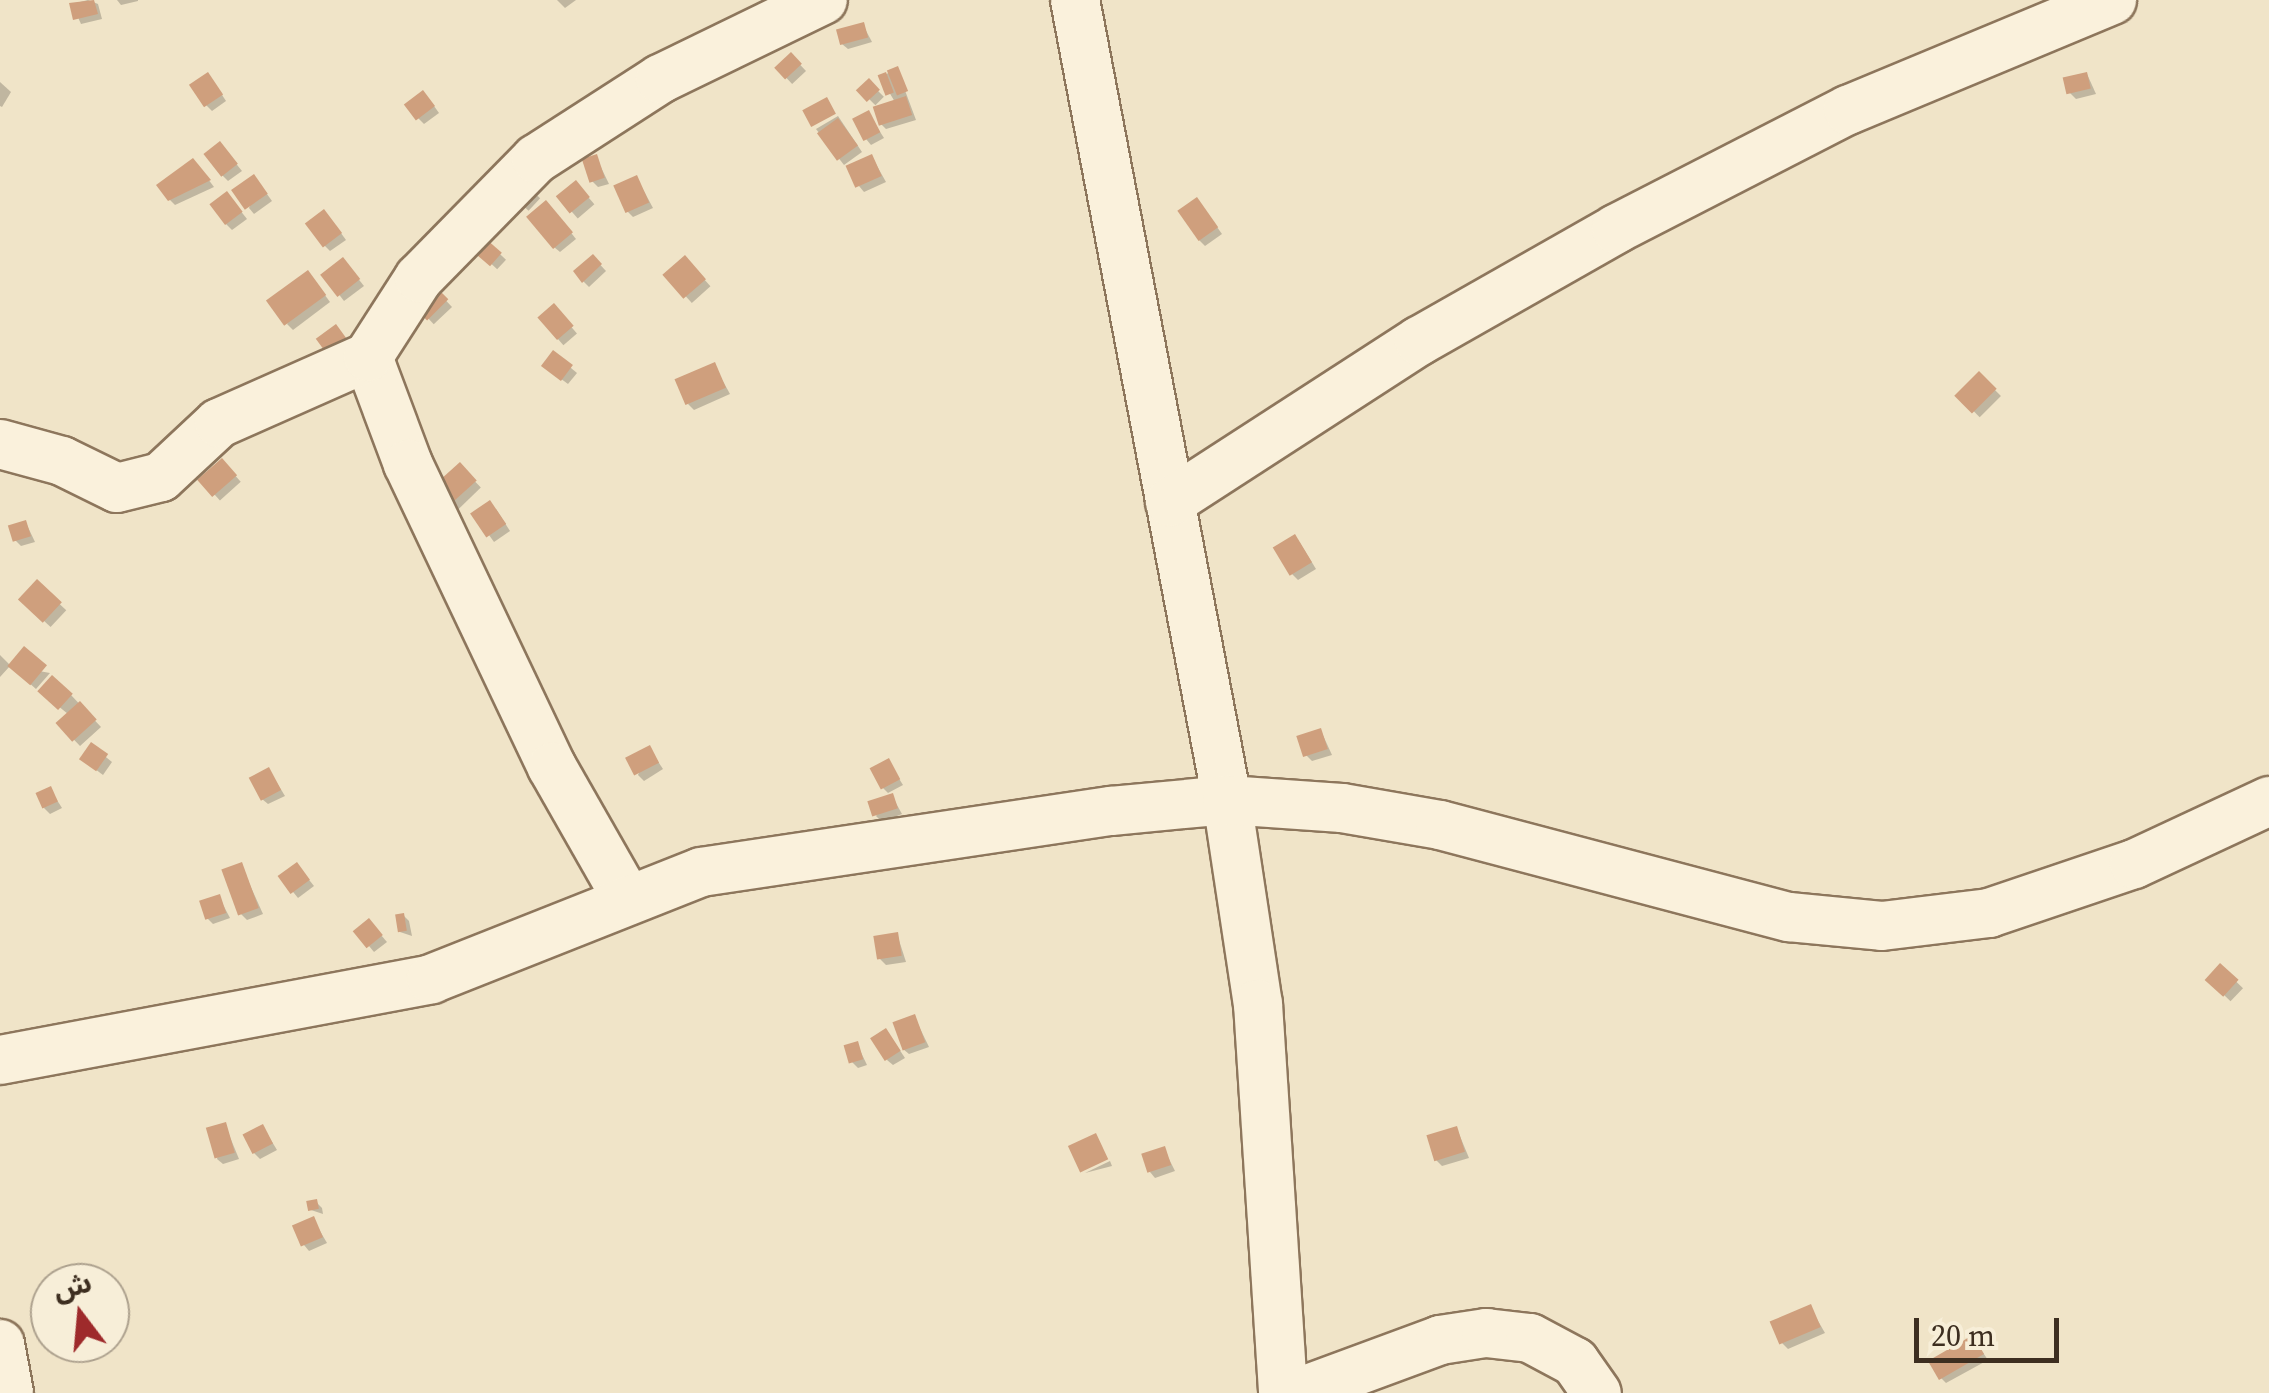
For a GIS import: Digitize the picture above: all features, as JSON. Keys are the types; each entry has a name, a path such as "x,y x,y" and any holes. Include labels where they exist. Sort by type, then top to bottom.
{"street":[{"path":"0,444 62,461 117,488 161,477 219,423 368,358 419,278 536,159 660,79 823,0"},
{"path":"1075,0 1226,800 1258,1004 1283,1393"},
{"path":"1170,502 1418,341 1616,229 1848,110 2112,0"},
{"path":"368,358 408,464 552,768 628,900"},
{"path":"0,1060 430,978 628,900 764,858 1226,800 1342,808 1440,825 1789,918 1882,926 1989,913 2134,864 2269,801"},
{"path":"1298,1393 1440,1340 1486,1332 1530,1338 1575,1362 1598,1393"},
{"path":"0,1344 9,1393"}],"building":[{"path":"94,0 98,14 73,20 69,3"},
{"path":"864,22 868,37 840,45 836,30"},
{"path":"791,52 802,64 785,79 774,68"},
{"path":"898,66 908,91 897,96 887,70"},
{"path":"208,72 223,94 204,107 189,85"},
{"path":"886,72 894,93 885,96 878,75"},
{"path":"2087,72 2091,89 2066,94 2063,78"},
{"path":"869,78 880,90 867,102 856,90"},
{"path":"423,90 435,106 416,120 404,104"},
{"path":"906,96 912,115 879,126 873,107"},
{"path":"827,97 836,114 811,127 802,110"},
{"path":"869,110 880,132 863,141 852,119"},
{"path":"838,118 858,146 837,161 817,133"},
{"path":"220,141 238,164 221,177 203,154"},
{"path":"597,154 605,178 590,183 582,159"},
{"path":"872,154 882,176 855,188 846,166"},
{"path":"193,158 211,180 168,201 156,185"},
{"path":"254,174 268,194 245,210 231,190"},
{"path":"637,175 649,202 625,213 613,186"},
{"path":"576,180 590,197 570,213 556,196"},
{"path":"227,191 243,212 225,225 209,204"},
{"path":"1197,197 1218,227 1199,241 1177,211"},
{"path":"546,200 573,232 553,249 526,217"},
{"path":"324,209 342,233 323,247 305,223"},
{"path":"486,239 502,253 490,266 474,253"},
{"path":"593,254 602,264 582,283 573,271"},
{"path":"685,255 706,279 683,299 662,275"},
{"path":"343,257 360,279 337,297 320,275"},
{"path":"308,270 326,295 284,326 266,301"},
{"path":"437,288 448,299 427,321 416,309"},
{"path":"554,303 574,326 557,340 537,317"},
{"path":"336,324 350,343 330,358 316,339"},
{"path":"553,350 573,365 561,381 541,366"},
{"path":"715,362 726,388 685,405 674,379"},
{"path":"1979,371 1997,389 1972,413 1954,396"},
{"path":"222,458 237,475 212,497 197,480"},
{"path":"460,462 477,481 447,507 430,489"},
{"path":"490,500 506,524 486,537 470,513"},
{"path":"26,520 31,536 13,542 8,526"},
{"path":"1295,534 1312,562 1290,576 1273,547"},
{"path":"37,579 62,602 43,623 18,599"},
{"path":"24,646 47,665 30,685 7,666"},
{"path":"52,675 73,694 58,710 37,691"},
{"path":"80,701 97,720 72,742 55,723"},
{"path":"1321,728 1328,749 1303,757 1296,736"},
{"path":"91,742 108,754 96,771 79,759"},
{"path":"650,745 659,763 634,776 625,758"},
{"path":"889,758 900,779 881,790 870,768"},
{"path":"269,767 281,790 261,801 249,778"},
{"path":"51,786 58,802 42,808 35,793"},
{"path":"893,793 898,808 872,817 867,801"},
{"path":"242,862 259,908 238,916 221,870"},
{"path":"297,862 310,880 291,894 278,876"},
{"path":"220,894 226,913 205,920 199,901"},
{"path":"404,913 407,931 398,932 395,914"},
{"path":"369,918 383,935 367,948 353,931"},
{"path":"898,932 902,956 877,960 873,936"},
{"path":"2220,963 2239,980 2223,997 2205,980"},
{"path":"915,1014 925,1042 903,1050 892,1022"},
{"path":"886,1028 901,1051 885,1061 870,1038"},
{"path":"858,1041 863,1059 849,1063 844,1045"},
{"path":"226,1122 235,1153 215,1159 206,1128"},
{"path":"263,1124 273,1144 252,1154 243,1134"},
{"path":"1457,1126 1465,1152 1434,1161 1426,1135"},
{"path":"1096,1133 1108,1159 1080,1172 1068,1146"},
{"path":"1165,1146 1171,1165 1147,1173 1141,1154"},
{"path":"317,1199 319,1209 308,1211 306,1201"},
{"path":"314,1216 323,1237 301,1247 292,1225"},
{"path":"1811,1304 1821,1327 1779,1345 1770,1322"},
{"path":"1973,1335 1984,1354 1939,1380 1928,1361"}]}
